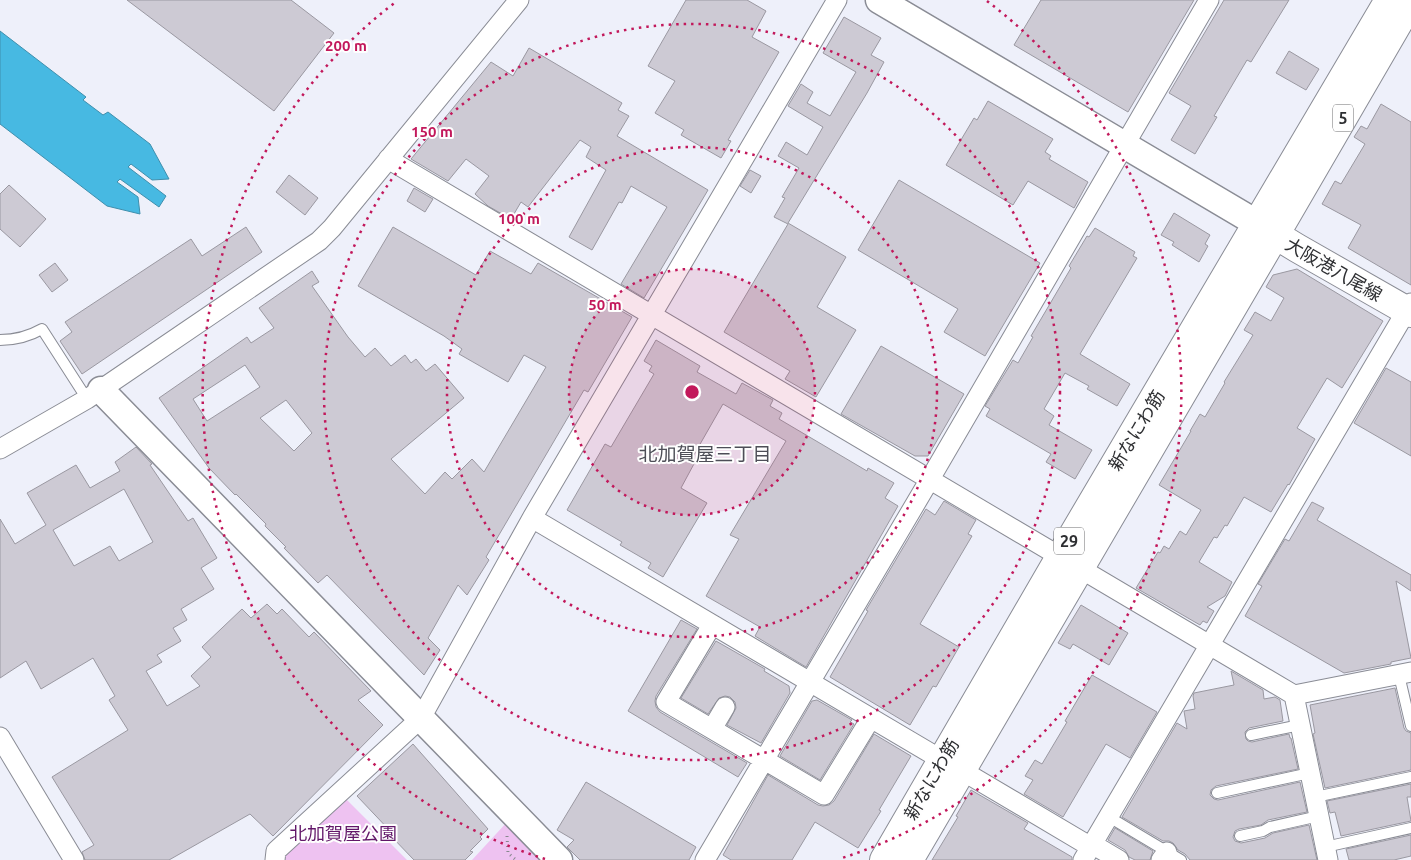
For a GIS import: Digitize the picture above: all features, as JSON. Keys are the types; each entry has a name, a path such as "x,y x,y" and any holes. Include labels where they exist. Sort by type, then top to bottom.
{"main road":[{"name":"新なにわ筋","path":"1266,229 1389,0"},
{"name":"新なにわ筋","path":"908,860 952,765 1070,562 1266,229 1411,1"},
{"name":"大阪港八尾線","path":"1266,229 1410,309"},
{"name":"新なにわ筋","path":"884,860 952,765"}],"street":[{"path":"0,449 94,394 319,241 332,228 519,0"},
{"path":"275,860 276,851 421,718 532,518 837,0"},
{"path":"879,0 1266,229"},
{"path":"705,860 1209,0"},
{"path":"388,159 1294,695 1405,673"},
{"path":"1089,850 1209,644 1410,309"},
{"path":"94,394 421,718 559,860"},
{"path":"532,518 952,765 1089,850 1119,860"},
{"path":"712,624 666,702 824,794 871,718"},
{"path":"1294,695 1326,853"},
{"path":"712,729 725,707"},
{"path":"0,737 74,860"}],"lane":[{"path":"0,340 14,340 30,336 42,329 94,394"},
{"path":"1405,673 1411,726"},
{"path":"1251,735 1300,725"},
{"path":"1217,793 1310,773"},
{"path":"1315,797 1411,777"},
{"path":"1240,836 1319,816"},
{"path":"1109,817 1170,857"},
{"path":"1326,853 1411,828"}],"green space":[{"name":"北加賀屋公園","path":"344,797 407,860 281,860 281,853"},
{"path":"508,821 547,860 472,860"}],"water":[{"path":"0,31 86,97 83,100 103,115 108,112 150,144 169,179 152,180 131,164 128,167 166,196 159,207 120,179 117,182 138,197 140,214 107,206 0,124"}],"building":[{"path":"127,0 291,0 334,33 274,111"},
{"path":"686,0 747,0 766,11 752,37 779,52 728,140 731,141 721,158 681,135 684,130 655,113 675,81 648,66"},
{"path":"1041,0 1194,0 1128,112 1014,45"},
{"path":"1224,0 1289,0 1251,62 1247,60 1214,116 1217,117 1195,154 1171,140 1191,106 1169,93"},
{"path":"844,17 881,38 871,55 884,62 788,223 846,257 817,307 856,330 816,397 785,379 790,371 724,332 788,224 774,217 785,198 782,197 799,168 778,156 786,142 807,155 823,127 788,106 801,84 813,92 807,103 830,116 856,72 823,53"},
{"path":"529,48 622,103 618,110 629,116 617,136 708,190 644,298 621,284 667,207 631,186 622,203 619,202 592,250 569,237 606,170 586,157 591,147 580,140 528,207 521,202 511,219 488,206 475,194 489,176 466,159 448,181 411,159 491,62 513,76"},
{"path":"1289,51 1319,69 1306,90 1276,73"},
{"path":"988,101 1053,139 1045,152 1051,156 1049,159 1088,182 1074,208 1028,181 1013,205 946,165 974,118 977,120"},
{"path":"1381,104 1411,122 1411,285 1348,248 1361,225 1322,204 1335,181 1341,184 1365,144 1354,137 1361,126 1367,129"},
{"path":"750,170 761,176 751,193 740,186"},
{"path":"289,175 318,198 305,215 276,192"},
{"path":"899,180 1040,263 985,356 944,332 958,309 858,250"},
{"path":"9,185 46,219 20,247 0,229 0,194"},
{"path":"414,188 433,199 425,212 407,201"},
{"path":"1174,213 1210,235 1205,244 1208,246 1199,262 1172,245 1174,242 1161,235"},
{"path":"246,227 262,252 82,374 60,341 72,332 65,322 191,239 202,256"},
{"path":"393,227 476,275 490,251 531,274 538,263 632,317 588,392 584,390 486,557 489,560 467,595 458,585 428,638 440,650 424,675 327,575 318,583 284,548 286,547 265,526 266,524 209,468 159,398 247,337 251,343 274,328 259,308 312,271 319,282 312,286 348,337 365,357 375,348 391,366 405,355 411,363 416,359 426,371 435,364 464,398 391,459 425,494 445,472 452,479 472,459 484,472 546,367 524,355 508,382 459,354 462,349 444,336 358,286","holes":["245,365 260,387 207,421 193,399","286,400 312,433 294,451 260,418"]},
{"path":"1095,228 1135,252 1133,256 1137,258 1080,354 1130,384 1117,406 1087,389 1089,386 1065,373 1044,409 1054,416 1049,425 1092,450 1075,479 1046,462 1051,454 986,416 990,409 985,406 1013,360 1018,363 1033,337 1031,336 1071,268 1069,266 1087,236 1089,237"},
{"path":"55,263 68,280 52,292 39,275"},
{"path":"1297,269 1383,321 1342,388 1327,378 1297,428 1315,439 1271,512 1244,497 1227,526 1225,525 1217,538 1214,537 1199,562 1232,582 1225,596 1207,607 1214,611 1207,623 1203,621 1200,625 1136,588 1158,552 1160,553 1164,546 1169,549 1180,531 1186,535 1201,510 1159,485 1200,414 1205,417 1253,335 1244,330 1255,312 1271,321 1284,298 1266,287 1273,275"},
{"path":"656,340 700,366 697,372 736,394 742,383 773,400 770,406 782,413 779,419 867,471 868,468 894,483 885,498 898,506 806,667 755,636 760,627 706,596 739,539 730,535 786,441 723,404 691,460 695,462 681,488 707,503 663,577 648,568 651,563 620,545 622,542 567,510 605,444 611,447 654,374 649,371 652,366 644,361"},
{"path":"881,346 964,394 928,456 915,456 841,414"},
{"path":"1386,368 1411,382 1411,456 1354,423"},
{"path":"136,447 152,464 150,465 188,521 193,518 217,558 201,568 214,589 181,609 187,620 173,628 181,641 157,655 162,662 146,671 167,706 200,686 191,676 211,657 202,647 242,609 251,618 267,604 277,614 282,609 309,637 314,632 371,691 358,700 383,725 273,836 250,814 169,860 85,860 82,852 94,845 52,777 128,730 109,700 115,696 93,658 41,689 26,661 0,678 0,519 15,544 46,525 27,493 76,465 90,488 120,471 115,462","holes":["124,489 153,542 119,561 110,546 74,566 53,530"]},
{"path":"944,501 976,520 968,534 972,536 920,624 959,647 936,687 933,686 910,725 830,677 868,611 866,610 926,509 935,515"},
{"path":"1312,502 1324,508 1317,520 1411,575 1411,591 1396,581 1411,658 1344,673 1245,616 1262,586 1258,584 1285,539 1289,541"},
{"path":"1081,605 1128,633 1109,665 1073,644 1070,649 1058,643"},
{"path":"681,620 697,629 656,696 656,707 660,712 747,763 738,777 628,711"},
{"path":"716,641 765,669 764,671 789,686 790,693 761,743 727,725 736,708 735,702 730,697 719,698 708,714 681,698"},
{"path":"1231,671 1263,690 1264,699 1275,697 1280,700 1283,721 1249,728 1245,732 1246,739 1252,742 1289,734 1298,769 1216,786 1211,790 1210,795 1218,800 1300,782 1307,812 1268,820 1261,825 1239,829 1235,831 1233,837 1235,841 1241,843 1309,825 1317,860 1190,860 1173,843 1163,841 1122,817 1177,723 1187,729 1184,711 1195,709 1194,693 1234,685"},
{"path":"1092,675 1157,712 1130,758 1106,744 1063,817 1024,794 1033,780 1025,776 1035,760 1042,764"},
{"path":"1395,688 1404,728 1411,733 1411,770 1325,788 1313,734 1315,733 1310,705"},
{"path":"817,700 852,720 850,722 854,724 820,780 780,756 812,701"},
{"path":"874,734 911,756 858,848 815,822 792,860 731,860 723,855 768,775 818,805 829,805 834,801"},
{"path":"413,744 488,829 480,837 482,839 470,851 473,852 465,860 414,860 391,836 393,834 357,796"},
{"path":"586,782 696,847 689,860 580,860 567,847 574,840 557,830"},
{"path":"1411,784 1411,797 1407,797 1411,821 1341,836 1335,812 1330,813 1327,801"},
{"path":"971,790 1028,823 1024,829 1072,857 1072,860 932,860 958,817 956,816"},
{"path":"1115,828 1153,851 1150,860 1135,860 1129,857 1125,850 1108,840"},
{"path":"1411,835 1411,856 1394,860 1349,860 1346,849"}],"district":[{"name":"北加賀屋三丁目","path":"705,454"}]}
